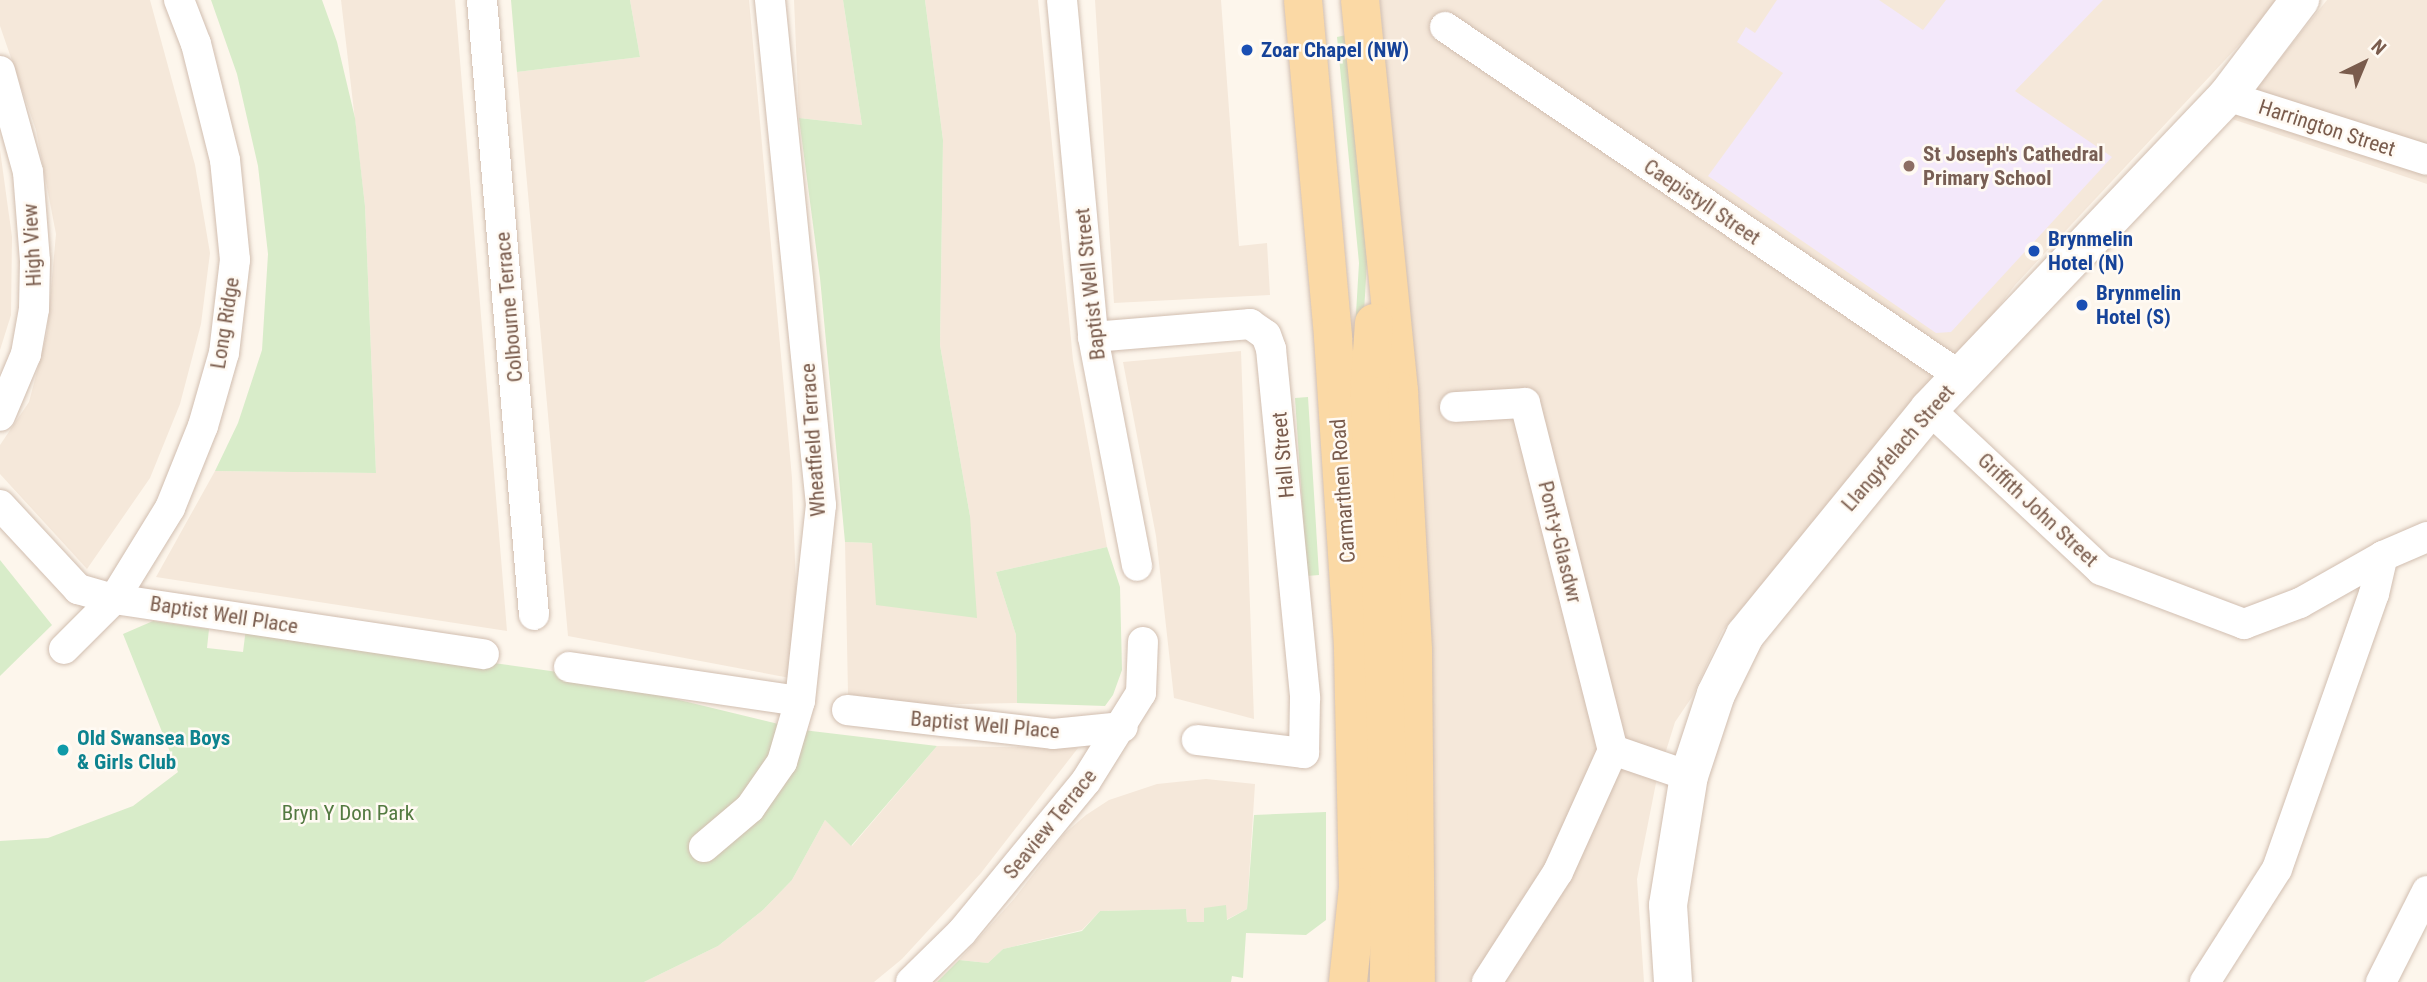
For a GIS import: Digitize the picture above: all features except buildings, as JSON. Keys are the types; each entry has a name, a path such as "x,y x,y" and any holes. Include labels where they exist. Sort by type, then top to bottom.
{"main road":[{"name":"Carmarthen Road","path":"1303,0 1333,337 1353,650 1358,887 1348,982"},
{"path":"1360,0 1399,391 1413,651 1416,982"},
{"name":"Llangyfelach Street","path":"1673,982 1668,905 1689,776 1716,694 1745,635 1929,409 2227,96 2300,0"},
{"path":"1382,240 1369,395 1382,589 1389,982"}],"street":[{"name":"Long Ridge","path":"64,649 114,599 170,508 203,426 224,353 233,273 225,160 196,44 179,0"},
{"name":"Colbourne Terrace","path":"482,0 534,615"},
{"name":"Wheatfield Terrace","path":"704,847 750,807 782,762 800,701 821,505 770,0"},
{"name":"Baptist Well Street","path":"1062,0 1093,337 1137,566"},
{"name":"Caepistyll Street","path":"1445,27 1960,376"},
{"name":"High View","path":"0,71 28,172 35,261 34,309 26,354 0,416"},
{"name":"Harrington Street","path":"2227,96 2427,160"},
{"name":"Hall Street","path":"1093,337 1234,324 1250,324 1266,335 1277,379 1305,698 1304,753 1197,740"},
{"name":"Pont-y-Glasdwr","path":"1455,407 1525,403 1613,750"},
{"name":"Griffith John Street","path":"1929,409 2101,570 2196,609 2245,624 2300,603 2383,556 2427,537"},
{"name":"Baptist Well Place","path":"0,505 78,589 114,599 484,654"},
{"path":"2205,982 2277,869 2374,594 2383,556"},
{"name":"Seaview Terrace","path":"911,982 962,932 1086,781 1123,727 1142,693 1143,642"},
{"path":"569,667 800,701"},
{"name":"Baptist Well Place","path":"847,710 1052,734 1123,727"},
{"path":"1487,982 1558,872 1613,750 1689,776"},
{"path":"2381,982 2427,891"}],"shaded area":[{"path":"0,0 150,0 195,165 210,253 201,324 180,404 150,478 87,569 0,474 0,445 29,402 47,333 56,234 36,130 0,26"},
{"path":"341,0 455,0 507,631 156,577 215,471 376,473 365,206"},
{"path":"630,0 749,0 792,478 796,587 790,678 568,636 517,72 640,57"},
{"path":"794,0 843,0 862,125 799,118"},
{"path":"925,0 1038,0 1073,360 1107,547 996,572 1016,635 1017,703 911,705 848,694 845,542 872,543 970,516 940,345 943,140"},
{"path":"1095,0 1221,0 1239,246 1267,243 1270,295 1114,303"},
{"path":"1380,0 2281,0 2015,285 1970,345 1723,630 1692,697 1675,722 1656,783 1637,879 1644,982 1431,982 1434,784 1427,642"},
{"name":"St Joseph's Cathedral Primary School","path":"1777,0 1879,0 1923,30 1946,0 2103,0 2015,91 2112,157 1951,332 1936,333 1708,176 1783,73 1737,42 1746,27 1755,33"},
{"path":"2327,0 2427,0 2427,184 2232,119"},
{"path":"0,150 12,237 11,315 0,350"},
{"path":"1241,351 1254,719 1174,698 1156,536 1123,362"},
{"path":"937,746 1078,748 981,873 902,959 874,982 644,982 718,946 763,910 792,880 825,820 852,846"},
{"path":"1206,779 1255,784 1247,909 1226,920 1204,908 1205,922 1187,922 1186,909 1100,911 1082,930 1003,949 988,963 959,960 1014,899 1064,834 1086,815 1109,800 1157,784"}],"green space":[{"path":"211,0 322,0 337,42 355,118 365,206 376,473 215,471 238,423 262,350 268,254 258,166 237,74"},
{"path":"511,0 630,0 640,57 517,72"},
{"path":"843,0 925,0 943,140 940,345 970,516 977,618 876,605 872,543 845,542 820,278 799,118 862,125"},
{"path":"1346,35 1367,261 1360,380 1352,381 1359,263 1337,37"},
{"path":"1308,397 1319,575 1307,576 1295,398"},
{"path":"1107,547 1120,587 1122,670 1113,695 1105,706 1017,703 1016,635 996,572"},
{"path":"0,560 52,625 0,676"},
{"name":"Bryn Y Don Park","path":"153,621 209,629 207,648 243,652 246,628 572,674 803,730 937,746 851,846 825,820 792,880 763,910 718,946 644,982 0,982 0,841 48,838 133,806 178,772 123,634"},
{"path":"1326,812 1326,920 1306,935 1246,933 1243,978 1232,976 1231,982 937,982 959,960 988,963 1003,949 1082,931 1100,911 1186,909 1187,922 1204,922 1204,908 1226,905 1227,920 1247,909 1254,815"}],"place":[{"name":"Zoar Chapel (NW)","path":"1247,50"},
{"name":"St Joseph's Cathedral Primary School","path":"1909,166"},
{"name":"Brynmelin Hotel (N)","path":"2034,251"},
{"name":"Brynmelin Hotel (S)","path":"2082,305"},
{"name":"Old Swansea Boys & Girls Club","path":"63,750"}]}
